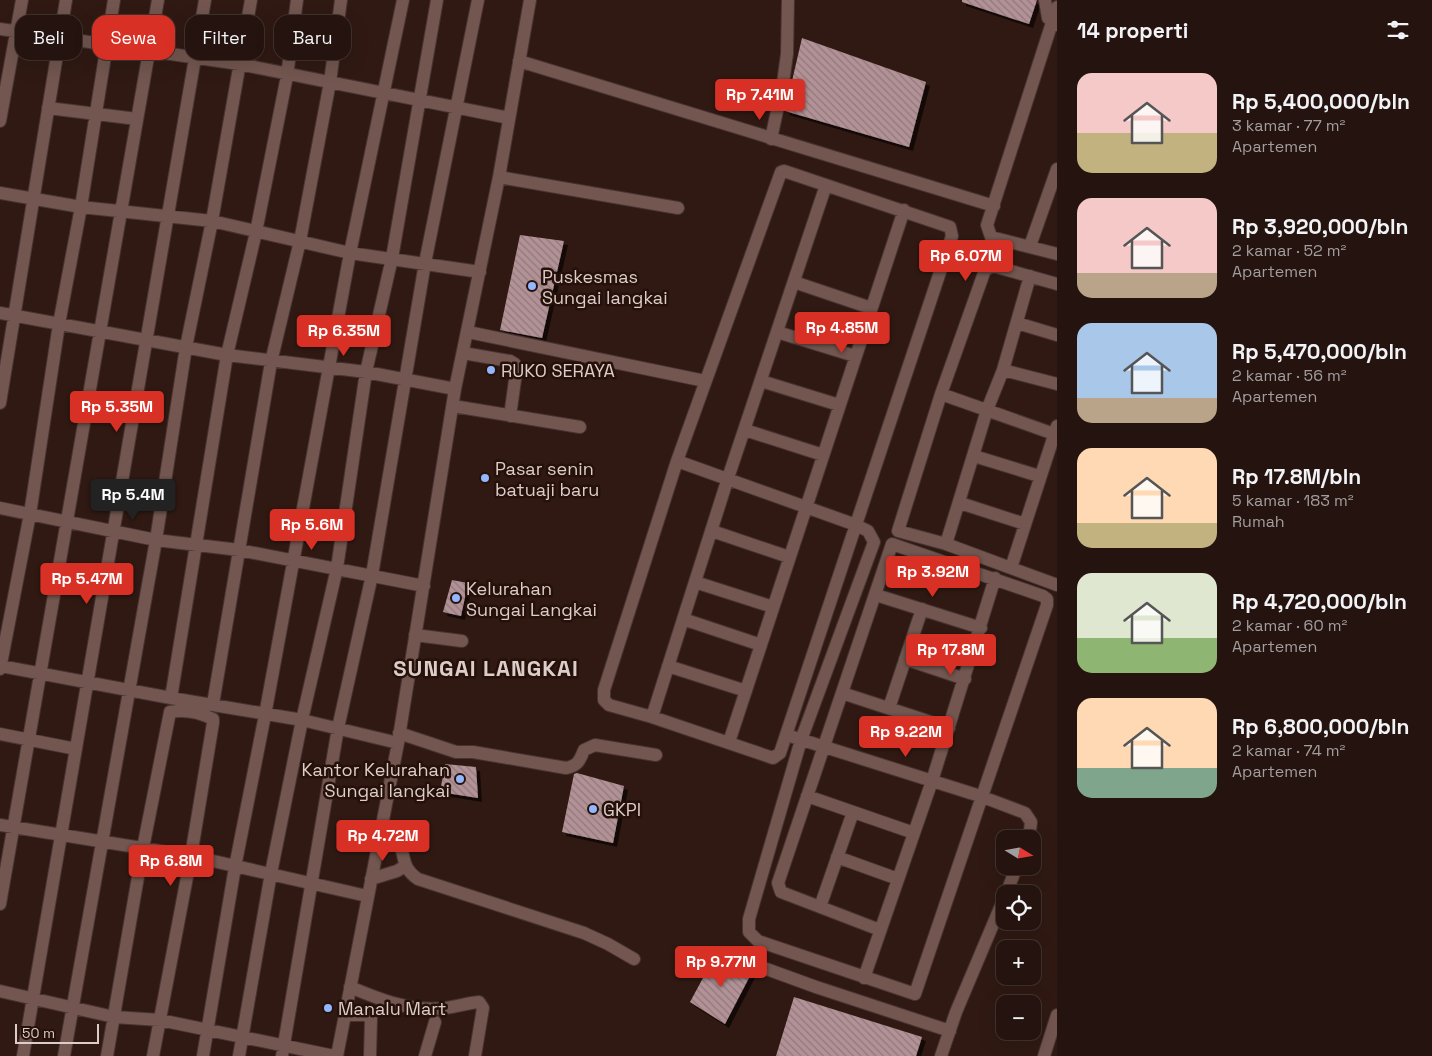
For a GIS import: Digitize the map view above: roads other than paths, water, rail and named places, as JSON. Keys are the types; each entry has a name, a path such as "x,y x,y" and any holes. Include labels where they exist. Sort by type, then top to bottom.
{"street":[{"path":"19,15 22,0"},
{"path":"63,15 66,0"},
{"path":"111,15 114,0"},
{"path":"155,15 158,0"},
{"path":"202,15 205,0"},
{"path":"64,1056 156,540 186,347 212,221 251,0"},
{"path":"171,698 227,355 256,232 287,76 297,0"},
{"path":"213,704 271,362 300,241 330,82 341,0"},
{"path":"203,1056 235,867 294,562 350,252 403,0"},
{"path":"239,1056 271,873 302,720 336,568 366,372 392,258 438,0"},
{"path":"282,1051 338,728 372,575 403,380 478,0"},
{"path":"0,991 73,1006 114,1017 160,1020 242,1037 282,1051 335,1056 399,738 455,389 499,177 530,0"},
{"path":"771,138 787,54 788,0"},
{"path":"1045,0 1046,13 1054,24"},
{"path":"1057,7 1054,24 987,225 989,235 1057,254"},
{"path":"0,29 15,32"},
{"path":"0,121 15,38"},
{"path":"0,403 55,60"},
{"path":"103,60 81,207 58,324 30,514 0,667 399,738 456,752 473,752 566,768 573,767 578,763 584,750 595,745 656,755"},
{"path":"0,904 148,60"},
{"path":"23,1056 195,60"},
{"path":"210,60 239,64 287,76 330,82 382,94 420,99 509,118"},
{"path":"519,61 994,206"},
{"path":"48,108 137,119"},
{"path":"1030,246 1051,203 1057,169"},
{"path":"784,171 904,210 948,225 952,229 952,236 780,753 773,758 652,717 609,705 603,695 677,462 780,173 784,171"},
{"path":"499,177 678,208"},
{"path":"652,717 744,430 826,185"},
{"path":"0,192 81,207 212,221 350,252 480,272"},
{"path":"729,742 904,210"},
{"path":"1057,284 993,266 985,270 941,394 898,531 946,544 1057,585"},
{"path":"946,544 987,410 1003,370 1030,276"},
{"path":"794,282 871,308"},
{"path":"0,313 227,355 328,369 366,372 455,389"},
{"path":"1017,323 1057,335"},
{"path":"468,332 705,381"},
{"path":"777,332 856,356"},
{"path":"463,352 510,361 515,364 516,373 510,416"},
{"path":"1003,370 1057,384"},
{"path":"761,381 839,405"},
{"path":"941,394 1056,432 1039,476 1011,568"},
{"path":"453,406 580,427"},
{"path":"744,430 823,455"},
{"path":"974,456 1039,476"},
{"path":"677,462 728,481 806,506 856,525 871,533 873,547 801,740 749,919 749,932 758,941 915,994 980,796 1047,605 1047,599 995,578 892,544 823,746 778,888 781,892 880,930"},
{"path":"960,503 1025,524"},
{"path":"0,508 156,540 239,550 424,586"},
{"path":"712,531 789,557"},
{"path":"864,978 932,781 995,578"},
{"path":"695,582 773,607"},
{"path":"876,595 981,628"},
{"path":"888,708 922,609"},
{"path":"683,619 761,645"},
{"path":"415,635 462,641"},
{"path":"905,659 964,679"},
{"path":"668,666 746,691"},
{"path":"842,693 949,728"},
{"path":"107,1056 143,848 170,712 182,710 200,713 213,719 213,723 191,856 153,1056"},
{"path":"0,734 76,749"},
{"path":"786,735 980,796 1024,813 1031,822 1030,830"},
{"path":"807,796 914,833"},
{"path":"820,907 853,812"},
{"path":"0,825 191,856 367,896"},
{"path":"382,828 399,841 407,871 418,879 584,933 634,959"},
{"path":"837,857 898,879"},
{"path":"371,879 397,872 405,866"},
{"path":"941,1056 996,917"},
{"path":"761,966 816,988 950,1031"},
{"path":"350,987 396,1006 446,1008 479,1002 483,1008 475,1056"},
{"path":"344,1015 366,1015 371,1018 370,1056"},
{"path":"1044,1056 1057,1015"},
{"path":"425,1056 435,1022"}],"place":[{"name":"Puskesmas Sungai langkai","path":"532,286"},
{"name":"RUKO SERAYA","path":"491,370"},
{"name":"Pasar senin batuaji baru","path":"485,478"},
{"name":"Kelurahan Sungai Langkai","path":"456,598"},
{"name":"Kantor Kelurahan Sungai langkai","path":"460,779"},
{"name":"GKPI","path":"593,809"},
{"name":"Manalu Mart","path":"328,1008"}],"district":[{"name":"SUNGAI LANGKAI","path":"486,668"}]}
